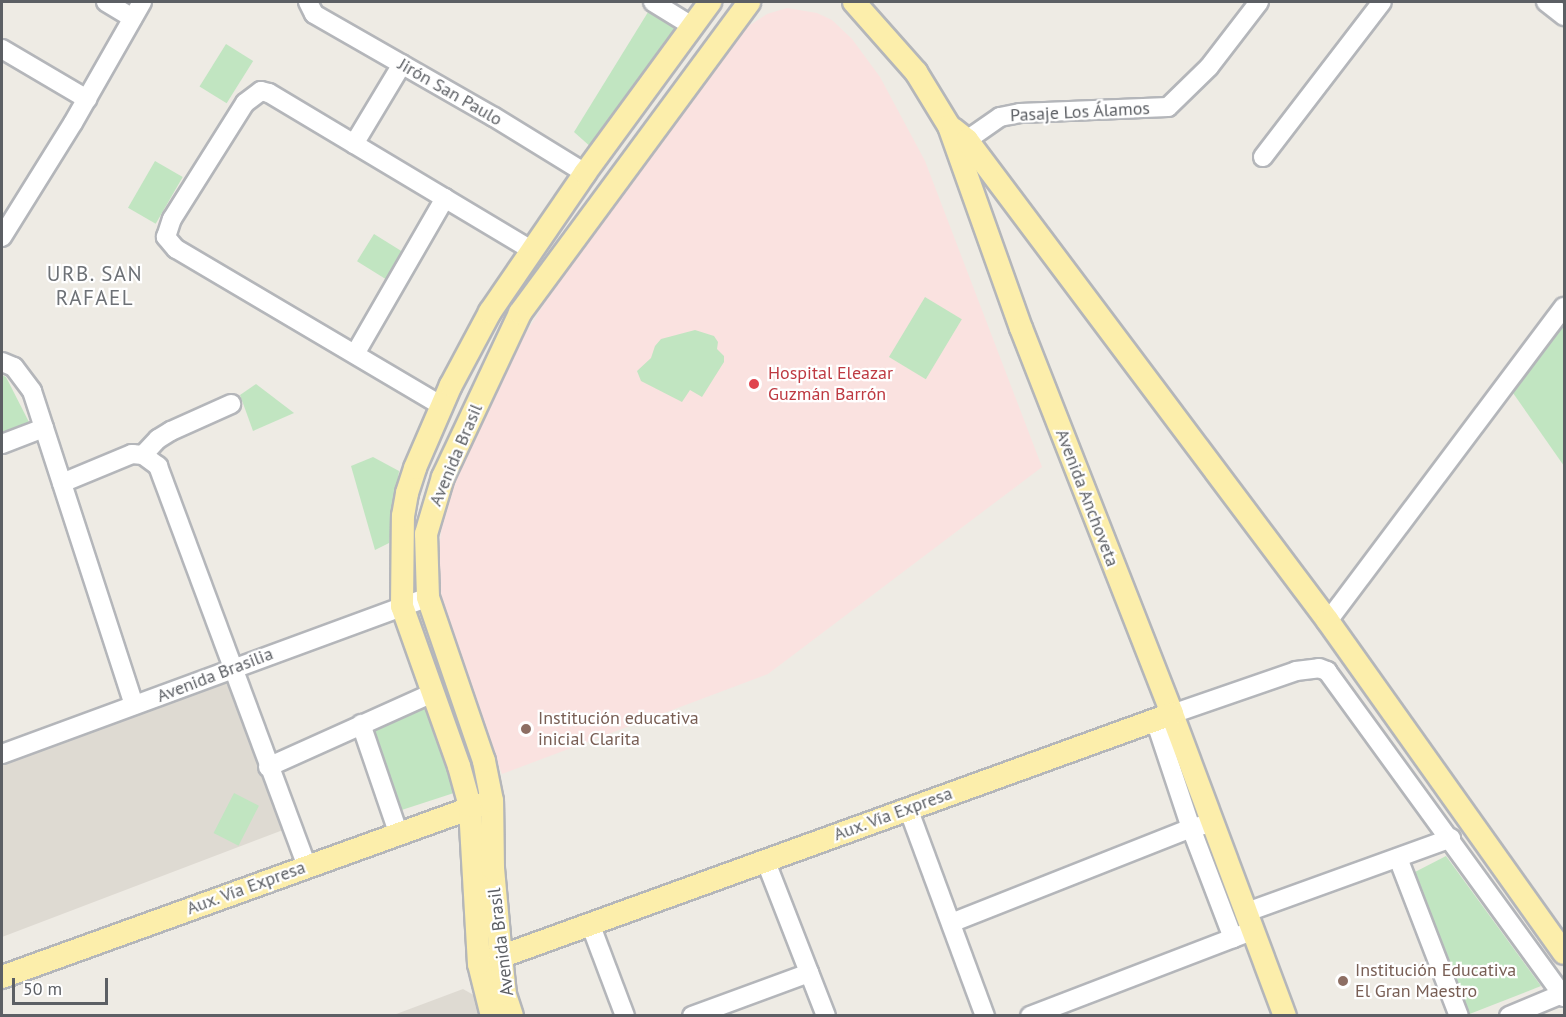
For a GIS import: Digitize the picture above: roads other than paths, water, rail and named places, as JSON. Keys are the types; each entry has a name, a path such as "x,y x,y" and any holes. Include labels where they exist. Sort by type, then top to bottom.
{"main road":[{"name":"Avenida Brasil","path":"492,1016 479,964 470,806 402,606 403,516 415,468 442,406 490,312 585,173 710,2"},
{"name":"Avenida Brasil","path":"512,1016 505,994 501,958 493,869 492,801 484,761 428,597 426,534 443,477 520,313 749,2"},
{"name":"Avenida Anchoveta","path":"854,2 916,72 949,126 1164,717 1201,826 1285,1016"},
{"path":"949,126 968,140 1328,621 1564,953"},
{"path":"415,468 443,477"},
{"name":"Aux. Vía Expresa","path":"479,964 591,926 908,808 1164,717"},
{"name":"Aux. Vía Expresa","path":"2,977 470,806 492,801"}],"street":[{"path":"105,2 133,18"},
{"path":"2,237 87,99 142,2"},
{"path":"653,2 692,26"},
{"name":"Pasaje Los Álamos","path":"968,140 1000,117 1020,113 1168,107 1209,67 1259,2"},
{"path":"1263,157 1382,2"},
{"path":"1546,2 1564,16"},
{"name":"Jirón San Paulo","path":"311,8 585,173"},
{"path":"2,49 87,99"},
{"path":"354,144 402,64"},
{"path":"442,406 176,249 166,237 172,219 252,94 261,91 269,93 531,250"},
{"path":"355,354 445,198"},
{"path":"1328,621 1564,306"},
{"path":"2,362 15,367 32,391 134,705"},
{"path":"143,455 165,435 231,404"},
{"path":"2,444 44,428"},
{"path":"62,483 132,454 143,455 158,466 166,481 231,668 307,866"},
{"name":"Avenida Brasilia","path":"2,754 428,597"},
{"name":"Aux. Vía Expresa","path":"1164,717 1309,668 1327,671 1451,838"},
{"path":"268,766 432,693"},
{"path":"361,724 398,832"},
{"path":"908,808 986,1016"},
{"path":"951,923 1201,826"},
{"path":"1030,1016 1244,927 1398,858 1451,838 1563,996 1509,1016"},
{"path":"1398,858 1459,1016"},
{"path":"766,862 826,1016"},
{"path":"591,926 625,1016"},
{"path":"692,1016 809,973"}],"place":[{"name":"Hospital Eleazar Guzmán Barrón","path":"754,384"},
{"name":"Institución educativa inicial Clarita","path":"526,729"},
{"name":"Institución Educativa El Gran Maestro","path":"1343,981"}],"district":[{"name":"URB. SAN RAFAEL","path":"95,286"}]}
